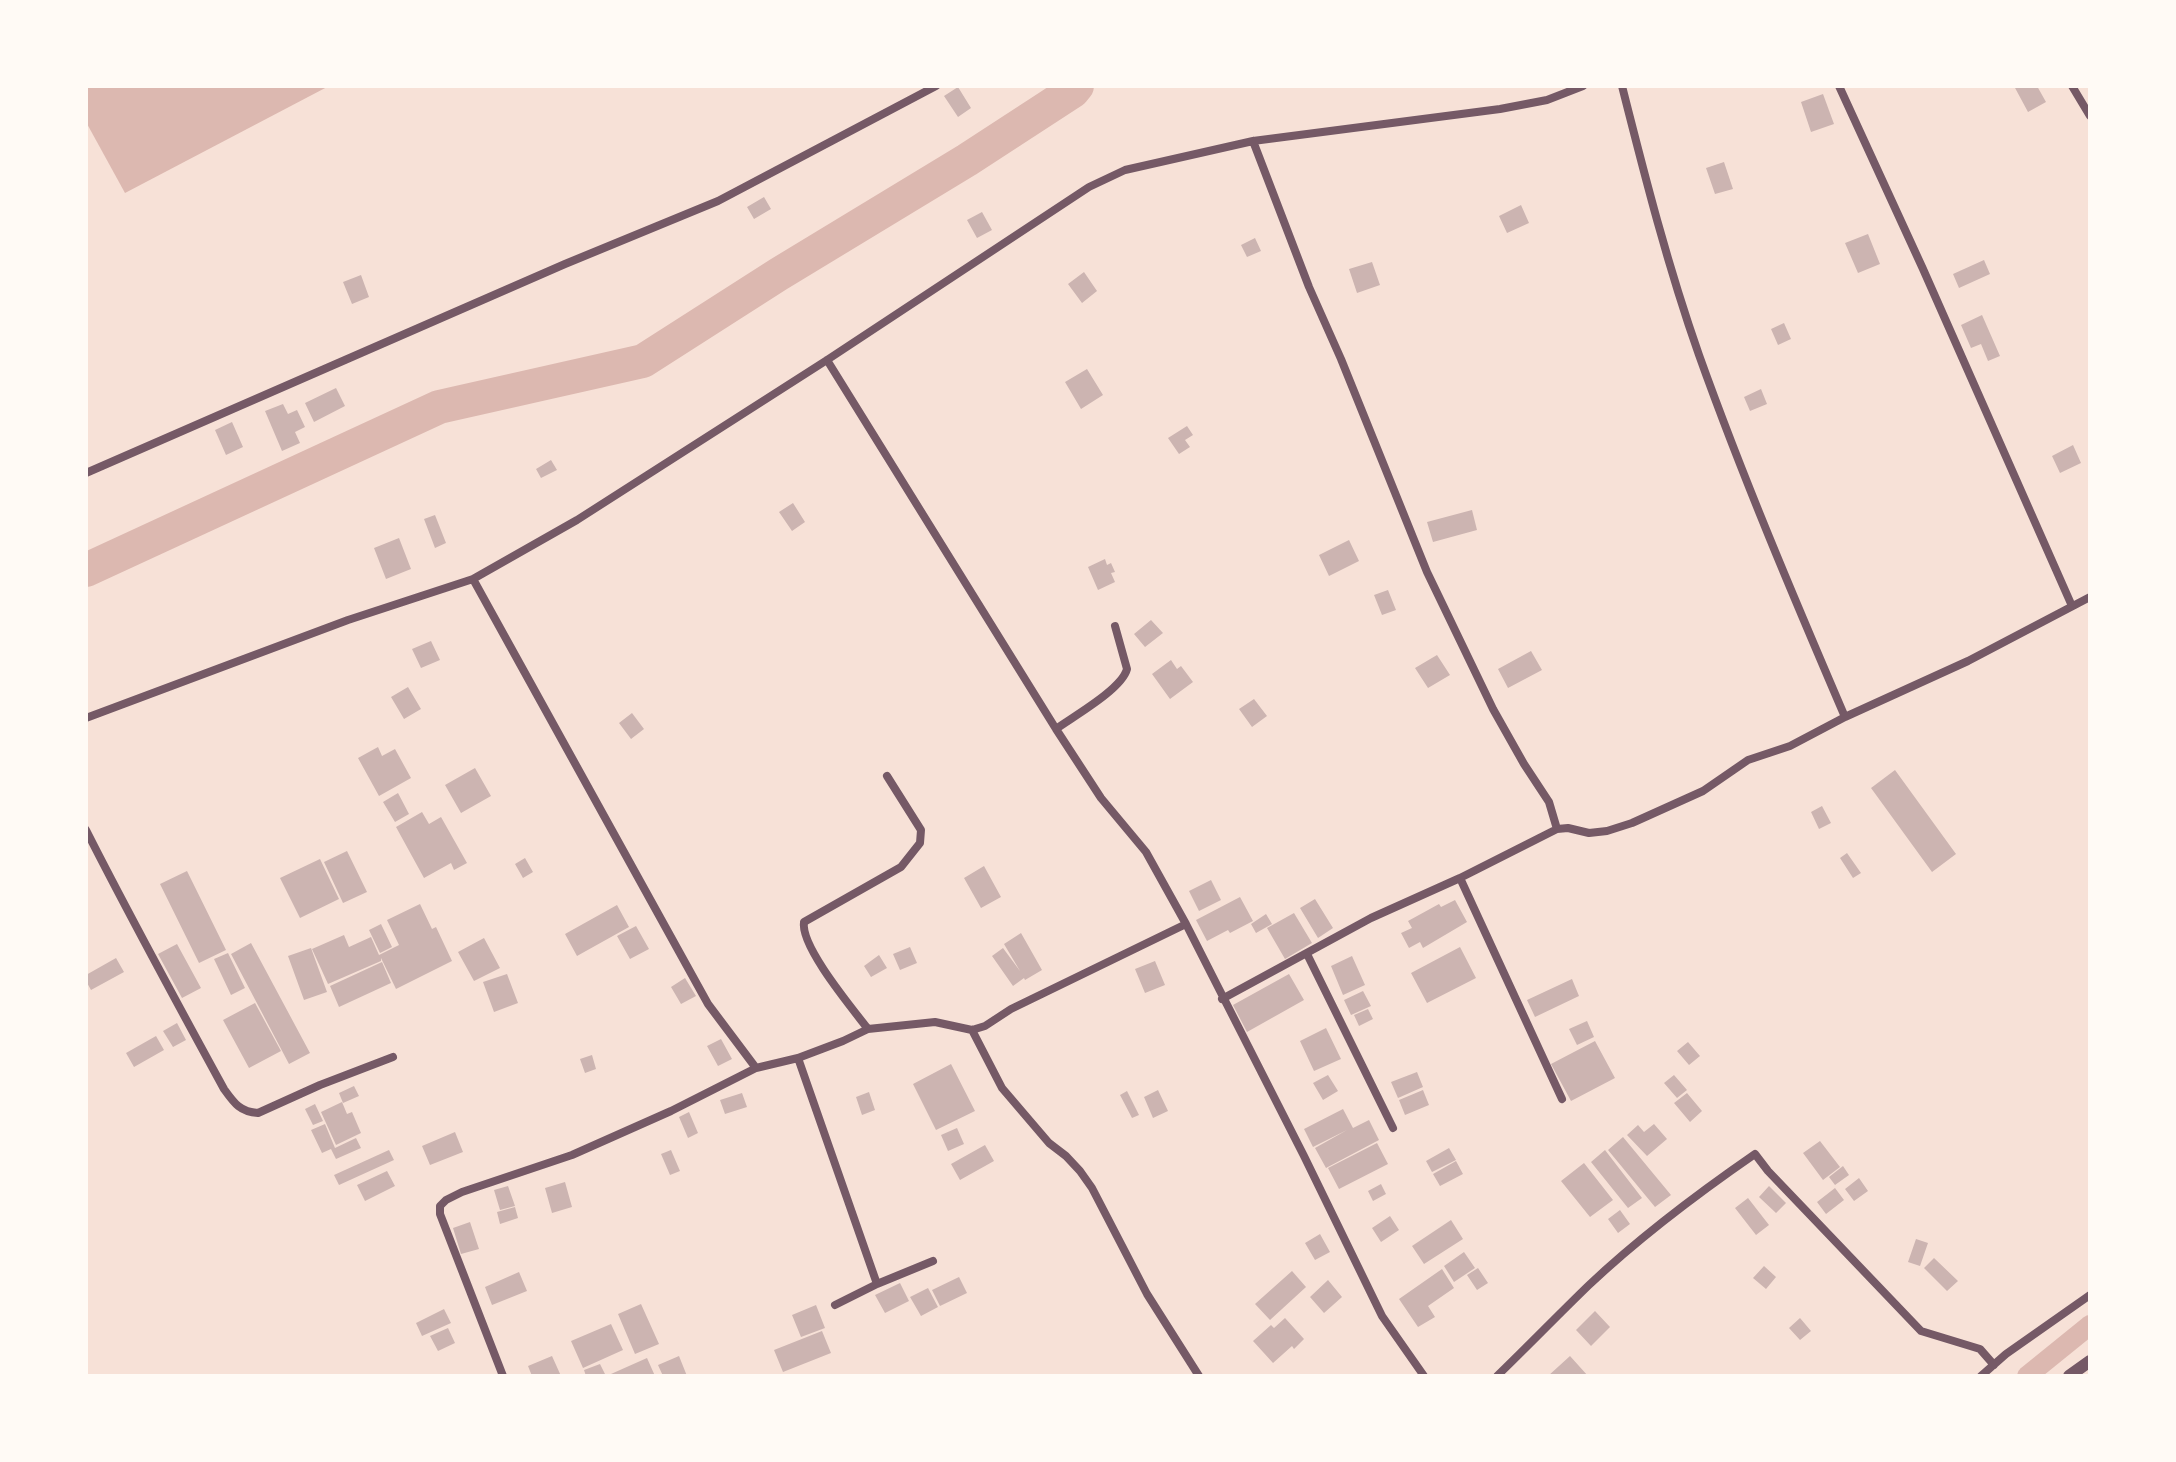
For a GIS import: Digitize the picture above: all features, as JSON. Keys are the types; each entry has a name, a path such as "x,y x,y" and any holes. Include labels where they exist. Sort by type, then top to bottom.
{"street":[{"path":"86,473 565,264 718,201 936,86"},
{"path":"86,718 348,620 473,579 577,520 1089,187 1125,170 1253,141 1500,109 1547,100 1583,86"},
{"path":"1622,86 1654,212 1698,353 1784,573 1845,717"},
{"path":"1839,86 2072,606"},
{"path":"2072,86 2090,116"},
{"path":"1253,141 1309,287 1427,572 1493,709 1549,802 1557,829"},
{"path":"827,360 1056,729 1101,798 1146,852 1186,924 1382,1316 1424,1376"},
{"path":"473,579 708,1004 756,1068"},
{"path":"1222,999 1371,918 1557,829 1589,833 1632,823 1703,791 1748,760 1790,746 1845,717 1968,661 2090,597"},
{"path":"1056,729 1126,675 1115,626"},
{"path":"868,1029 828,976 803,931 804,922 901,867 920,843 921,830 887,776"},
{"path":"86,830 132,921 224,1089 238,1108 258,1113 393,1057"},
{"path":"1460,878 1562,1099"},
{"path":"503,1376 440,1214 440,1206 446,1200 572,1155 671,1111 756,1068 798,1058 868,1029 935,1022 972,1030 985,1026 1011,1009 1186,924"},
{"path":"1307,954 1393,1128"},
{"path":"972,1030 1002,1088 1049,1143 1080,1171 1092,1188 1147,1294 1199,1376"},
{"path":"798,1058 877,1284"},
{"path":"1497,1376 1590,1284 1643,1238 1755,1154 1921,1331 1980,1349 1994,1365"},
{"path":"835,1305 933,1261"},
{"path":"1981,1376 2006,1354 2090,1295"},
{"path":"2069,1376 2090,1361"}],"shaded area":[{"path":"86,86 329,86 125,193 86,122"}],"building":[{"path":"2014,86 2037,86 2046,102 2028,112"},
{"path":"958,87 971,108 958,117 944,96"},
{"path":"1823,94 1834,124 1811,132 1801,102"},
{"path":"1724,162 1733,189 1715,194 1706,168"},
{"path":"764,197 771,209 754,219 747,207"},
{"path":"1521,205 1529,223 1507,233 1499,216"},
{"path":"982,212 992,230 977,238 967,220"},
{"path":"1868,234 1880,264 1858,273 1845,243"},
{"path":"1255,238 1261,251 1247,257 1241,245"},
{"path":"1984,260 1990,274 1959,288 1953,274"},
{"path":"1372,262 1380,285 1357,293 1349,269"},
{"path":"1084,272 1097,291 1082,303 1068,284"},
{"path":"361,275 369,297 352,304 343,282"},
{"path":"1982,315 2000,356 1988,361 1981,344 1971,348 1961,325"},
{"path":"1784,323 1791,339 1778,345 1771,329"},
{"path":"1087,369 1103,395 1081,409 1065,382"},
{"path":"336,388 345,406 314,422 305,403"},
{"path":"1761,389 1767,404 1750,411 1744,397"},
{"path":"283,404 288,414 297,410 305,427 295,432 300,443 282,451 265,411"},
{"path":"232,422 243,447 226,455 215,430"},
{"path":"1187,426 1193,435 1185,440 1190,447 1179,454 1168,438"},
{"path":"2073,445 2081,463 2060,473 2052,456"},
{"path":"551,460 557,470 541,478 536,469"},
{"path":"793,503 805,522 792,531 779,512"},
{"path":"1472,510 1477,530 1433,542 1427,522"},
{"path":"435,515 446,543 435,548 424,519"},
{"path":"399,538 411,569 386,579 374,548"},
{"path":"1349,540 1359,561 1329,576 1319,555"},
{"path":"1105,559 1115,572 1111,573 1115,582 1098,590 1088,567"},
{"path":"1388,590 1396,610 1382,615 1374,595"},
{"path":"1151,620 1163,633 1145,647 1134,634"},
{"path":"431,641 440,660 421,668 412,649"},
{"path":"1531,651 1542,670 1508,688 1498,669"},
{"path":"1437,655 1450,675 1428,688 1415,668"},
{"path":"1171,660 1177,669 1181,666 1193,682 1170,699 1152,674"},
{"path":"408,687 421,709 404,719 391,697"},
{"path":"1254,699 1267,716 1252,727 1239,709"},
{"path":"632,713 644,729 631,739 619,723"},
{"path":"378,747 382,756 395,749 411,778 379,796 358,758"},
{"path":"475,768 491,796 461,813 445,785"},
{"path":"1895,770 1956,854 1932,872 1871,788"},
{"path":"398,793 409,814 395,822 383,802"},
{"path":"1822,806 1831,823 1819,829 1811,812"},
{"path":"422,812 429,824 441,817 467,863 454,870 451,863 424,878 396,827"},
{"path":"347,851 367,892 343,903 324,862"},
{"path":"1847,853 1861,873 1853,878 1840,858"},
{"path":"525,858 533,872 523,878 515,864"},
{"path":"320,859 339,899 300,918 280,878"},
{"path":"984,866 1001,897 981,908 964,878"},
{"path":"187,871 226,950 199,963 160,884"},
{"path":"1211,880 1221,900 1199,911 1189,891"},
{"path":"1240,897 1253,921 1207,941 1196,920"},
{"path":"1315,899 1333,928 1318,938 1300,908"},
{"path":"1455,900 1467,922 1423,948 1420,942 1409,948 1401,933 1412,928 1408,921 1439,904 1441,907"},
{"path":"420,904 432,929 436,927 452,961 396,989 381,958 381,961 328,984 312,949 344,935 349,947 371,937 379,955 399,945 387,920"},
{"path":"617,905 629,927 577,956 565,934"},
{"path":"1294,913 1312,943 1285,959 1267,928"},
{"path":"1266,914 1272,924 1256,933 1251,924"},
{"path":"381,924 392,947 380,953 369,930"},
{"path":"636,926 649,949 630,959 617,936"},
{"path":"1021,933 1042,970 1013,986 992,956 1003,948 1020,971 1004,944"},
{"path":"484,938 500,968 474,981 458,952"},
{"path":"251,943 310,1053 289,1064 231,954"},
{"path":"177,944 201,988 182,998 158,954"},
{"path":"910,947 917,963 900,970 893,954"},
{"path":"1460,947 1476,978 1427,1003 1411,973"},
{"path":"311,948 327,992 304,1000 288,956"},
{"path":"228,953 245,988 231,995 214,959"},
{"path":"879,955 887,968 871,977 864,966"},
{"path":"1352,956 1365,985 1343,995 1331,966"},
{"path":"116,958 124,972 91,990 86,975"},
{"path":"1155,961 1165,985 1145,993 1135,969"},
{"path":"382,962 391,983 339,1007 330,986"},
{"path":"507,974 518,1003 494,1012 483,982"},
{"path":"1289,974 1304,1000 1247,1032 1233,1005"},
{"path":"685,978 696,996 681,1004 671,987"},
{"path":"1572,979 1579,996 1535,1017 1527,1000"},
{"path":"1363,991 1371,1006 1351,1015 1344,1000"},
{"path":"255,1003 281,1051 249,1068 223,1020"},
{"path":"1368,1009 1373,1019 1359,1026 1354,1015"},
{"path":"1587,1021 1594,1037 1577,1045 1569,1029"},
{"path":"177,1023 186,1040 173,1047 163,1031"},
{"path":"1326,1028 1341,1059 1314,1071 1300,1041"},
{"path":"156,1036 164,1050 134,1067 126,1053"},
{"path":"721,1039 732,1059 718,1066 707,1046"},
{"path":"1595,1041 1615,1078 1571,1101 1551,1064"},
{"path":"1688,1042 1700,1056 1689,1065 1677,1051"},
{"path":"592,1055 596,1069 585,1073 580,1059"},
{"path":"951,1064 975,1111 936,1130 913,1084"},
{"path":"1417,1072 1423,1087 1398,1098 1391,1082"},
{"path":"1328,1075 1338,1091 1323,1100 1313,1083"},
{"path":"1674,1075 1687,1090 1677,1098 1664,1083"},
{"path":"354,1086 359,1096 343,1103 339,1093"},
{"path":"1158,1090 1168,1111 1153,1118 1144,1097"},
{"path":"1423,1090 1429,1105 1405,1115 1399,1100"},
{"path":"1127,1091 1139,1115 1132,1118 1120,1095"},
{"path":"869,1092 875,1110 862,1115 856,1097"},
{"path":"742,1093 747,1107 725,1114 720,1100"},
{"path":"1687,1093 1702,1111 1690,1122 1674,1103"},
{"path":"342,1102 347,1114 352,1112 361,1133 336,1145 321,1112"},
{"path":"315,1104 323,1121 313,1125 305,1109"},
{"path":"1343,1109 1353,1128 1369,1120 1379,1140 1326,1168 1315,1148 1347,1130 1313,1147 1304,1129"},
{"path":"689,1112 698,1133 688,1138 679,1117"},
{"path":"325,1124 335,1148 356,1138 361,1148 336,1159 331,1149 322,1153 311,1130"},
{"path":"1654,1124 1667,1139 1647,1156 1627,1135 1638,1125 1644,1132"},
{"path":"957,1128 964,1144 948,1151 941,1135"},
{"path":"455,1132 463,1152 430,1165 422,1146"},
{"path":"1623,1137 1671,1195 1655,1207 1608,1150"},
{"path":"1820,1141 1840,1167 1823,1180 1803,1153"},
{"path":"1377,1143 1388,1164 1339,1189 1328,1168"},
{"path":"985,1145 994,1161 960,1180 951,1164"},
{"path":"1449,1148 1456,1160 1432,1172 1426,1161"},
{"path":"389,1150 394,1160 339,1185 334,1175"},
{"path":"671,1150 680,1171 670,1175 661,1154"},
{"path":"1605,1150 1642,1198 1628,1208 1591,1162"},
{"path":"1456,1161 1463,1174 1440,1186 1433,1174"},
{"path":"1584,1163 1613,1200 1590,1217 1561,1181"},
{"path":"1843,1166 1849,1175 1835,1185 1829,1177"},
{"path":"387,1171 395,1186 365,1201 357,1185"},
{"path":"1859,1178 1868,1191 1854,1201 1845,1189"},
{"path":"565,1182 572,1207 552,1213 545,1188"},
{"path":"1381,1184 1386,1194 1373,1201 1368,1191"},
{"path":"508,1186 515,1206 500,1210 494,1190"},
{"path":"1769,1186 1786,1203 1776,1213 1759,1197"},
{"path":"1835,1188 1844,1200 1826,1214 1817,1202"},
{"path":"1748,1198 1769,1225 1756,1235 1735,1208"},
{"path":"515,1207 518,1218 500,1224 497,1212"},
{"path":"1620,1210 1630,1224 1618,1233 1608,1219"},
{"path":"1390,1216 1399,1230 1381,1242 1372,1228"},
{"path":"1451,1220 1463,1239 1424,1264 1412,1246"},
{"path":"470,1222 479,1249 461,1254 453,1228"},
{"path":"1320,1234 1330,1252 1315,1260 1305,1243"},
{"path":"1916,1239 1928,1243 1920,1266 1908,1262"},
{"path":"1464,1252 1475,1268 1454,1282 1444,1266"},
{"path":"1934,1258 1958,1281 1947,1291 1924,1268"},
{"path":"1764,1266 1776,1277 1766,1289 1753,1278"},
{"path":"1478,1268 1488,1283 1477,1290 1467,1275"},
{"path":"1442,1269 1454,1288 1428,1306 1435,1317 1418,1327 1399,1299"},
{"path":"1292,1271 1306,1287 1270,1320 1255,1304"},
{"path":"519,1272 527,1291 492,1305 485,1287"},
{"path":"959,1277 967,1293 940,1306 932,1290"},
{"path":"1328,1280 1342,1297 1324,1313 1310,1297"},
{"path":"900,1283 909,1301 885,1313 875,1295"},
{"path":"928,1288 938,1307 921,1316 910,1297"},
{"path":"641,1304 659,1344 635,1354 618,1314"},
{"path":"816,1305 825,1328 801,1337 792,1315"},
{"path":"444,1309 451,1323 422,1336 416,1323"},
{"path":"1595,1311 1610,1327 1591,1346 1576,1330"},
{"path":"1285,1318 1304,1339 1273,1363 1253,1341 1271,1325 1274,1328"},
{"path":"1800,1318 1811,1331 1800,1340 1789,1328"},
{"path":"611,1324 623,1350 583,1368 571,1341"},
{"path":"448,1328 455,1343 438,1351 430,1336"},
{"path":"822,1331 831,1353 783,1372 774,1350"},
{"path":"552,1356 561,1376 532,1376 528,1366"},
{"path":"679,1356 687,1376 663,1376 658,1365"},
{"path":"1570,1356 1588,1376 1548,1376"},
{"path":"647,1358 655,1376 611,1374"},
{"path":"600,1364 606,1376 586,1376 584,1370"}],"waterway":[{"path":"86,570 439,407 643,361 967,160 1077,86"},
{"path":"2027,1376 2090,1325"}]}
